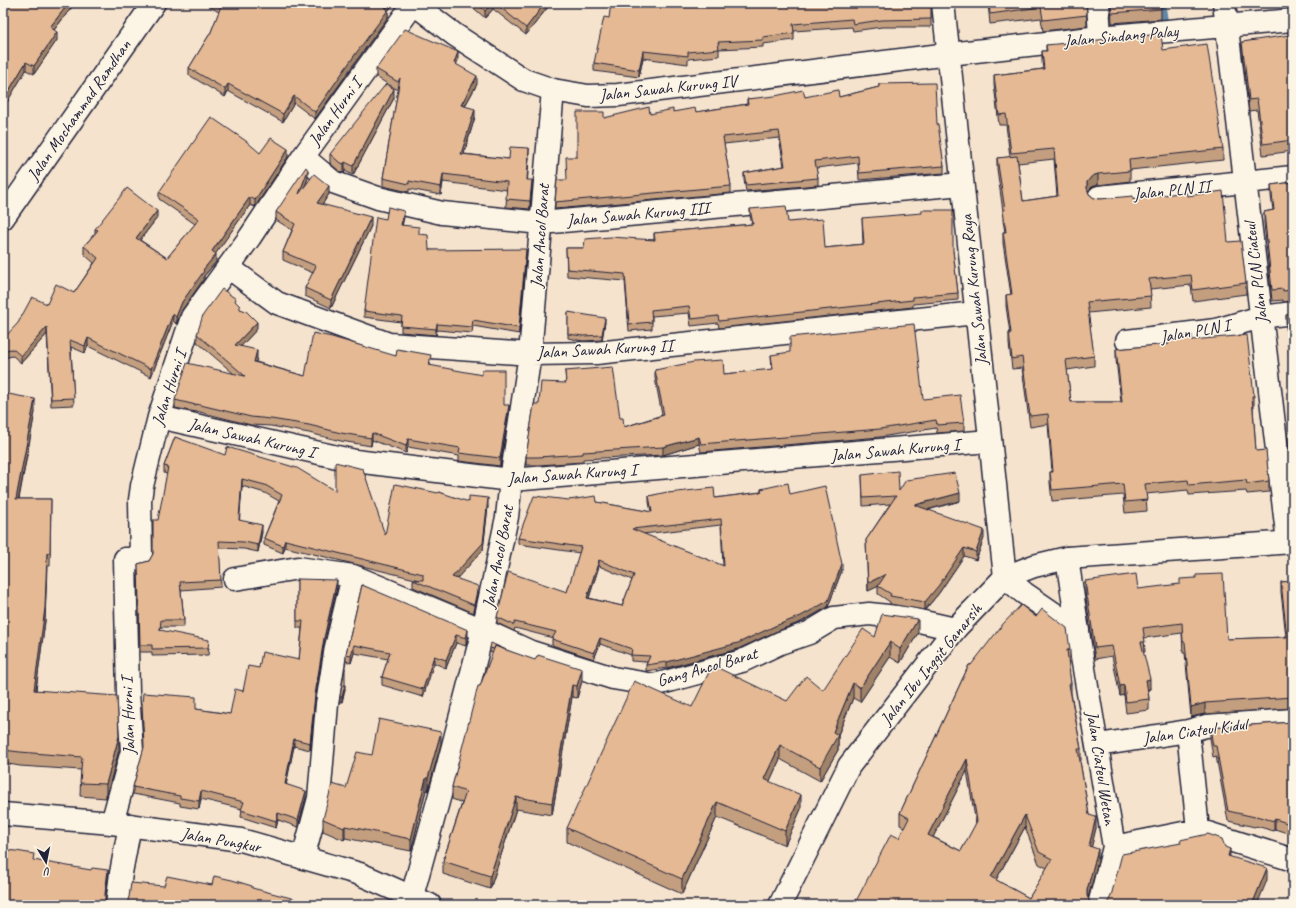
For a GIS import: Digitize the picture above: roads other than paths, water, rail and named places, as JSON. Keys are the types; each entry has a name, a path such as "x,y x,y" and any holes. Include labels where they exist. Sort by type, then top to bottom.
{"street":[{"name":"Jalan Mochammad Ramdhan","path":"3,218 154,3"},
{"name":"Jalan Sawah Kurung IV","path":"414,3 455,35 524,80 553,90 588,96 618,95 949,54"},
{"name":"Jalan Hurni I","path":"121,824 132,751 128,693 124,560 126,558 139,559 141,557 140,500 142,486 159,417 192,317 303,157 414,3"},
{"name":"Jalan Sawah Kurung Raya","path":"943,3 1005,577"},
{"path":"1098,3 1100,37"},
{"name":"Jalan PLN Ciateul","path":"1224,3 1261,317 1290,542"},
{"name":"Jalan Sindang Palay","path":"949,54 1100,37 1293,20"},
{"name":"Jalan Ancol Barat","path":"421,900 447,769 483,630 508,517 511,480 530,354 553,90"},
{"name":"Jalan Sawah Kurung III","path":"303,157 333,182 378,198 442,212 541,223 962,184"},
{"name":"Jalan PLN II","path":"1099,197 1293,177"},
{"name":"Jalan Sawah Kurung II","path":"228,266 277,303 389,344 530,354 596,353 976,313"},
{"name":"Jalan PLN I","path":"1128,342 1216,330 1261,317 1293,313"},
{"name":"Jalan Sawah Kurung I","path":"159,417 355,461 511,480 990,441"},
{"name":"Jalan Ibu Inggit Ganarsih","path":"780,905 849,766 955,629 1005,577 1034,566 1067,558 1290,542"},
{"name":"Jalan Ciateul Wetan","path":"1067,558 1114,847 1099,905"},
{"name":"Gang Ancol Barat","path":"235,580 298,568 353,576 483,630 531,652 612,678 654,685 742,660 809,633 834,618 869,614 891,616 955,629"},
{"path":"303,858 319,798 327,704 336,647 353,576"},
{"path":"1005,577 1024,593 1078,630"},
{"name":"Jalan Ciateul Kidul","path":"1098,745 1188,731 1206,726 1293,720"},
{"path":"1188,731 1198,830"},
{"name":"Jalan Pungkur","path":"3,814 121,824 241,840 360,874 421,900"},
{"path":"116,905 120,872 121,824"},
{"path":"1114,847 1198,830 1293,860"}],"waterway":[{"path":"1162,3 1165,26"}]}
